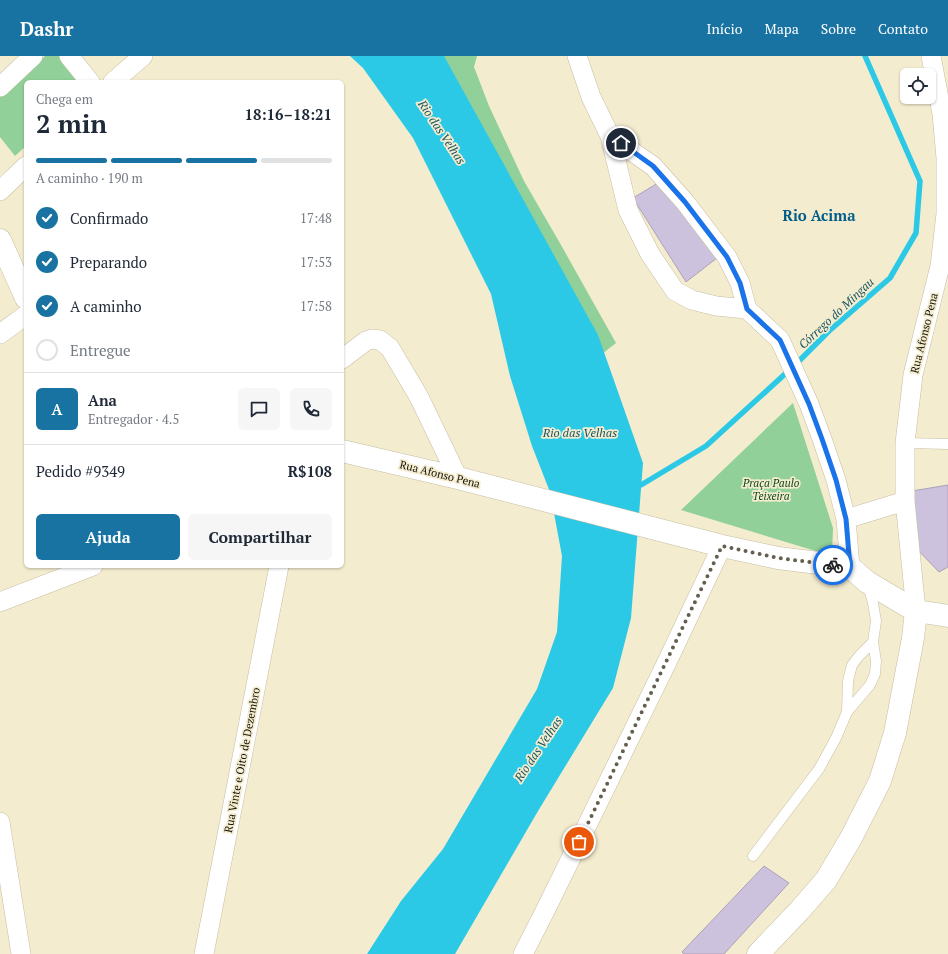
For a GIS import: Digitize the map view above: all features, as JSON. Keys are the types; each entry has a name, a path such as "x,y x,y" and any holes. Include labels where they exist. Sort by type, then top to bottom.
{"main road":[{"path":"0,240 24,294"},
{"name":"Rua Afonso Pena","path":"344,451 458,478 538,500 722,546 778,558 850,567"},
{"path":"850,567 866,582 916,611 948,616"},
{"path":"758,954 826,880 851,838 880,781 896,733 913,638 916,611"}],"street":[{"path":"0,86 33,56"},
{"path":"69,56 88,80"},
{"path":"116,80 143,56"},
{"path":"577,56 591,97 610,136 628,210 650,254 675,291 692,300 716,306 747,309"},
{"name":"Rua Afonso Pena","path":"916,611 905,501 905,443 913,375 940,266 946,214 946,158 942,114 931,56"},
{"path":"610,136 653,166 685,202 727,257 740,283 747,309 780,340 809,404 836,480 846,519 850,567"},
{"path":"0,191 24,168"},
{"path":"0,334 24,316"},
{"path":"344,357 366,341 372,339 380,340 390,348 419,397 458,478"},
{"path":"846,519 905,501"},
{"path":"523,954 660,676 722,546"},
{"path":"0,602 88,568"},
{"name":"Rua Vinte e Oito de Dezembro","path":"204,954 279,568"},
{"path":"0,822 21,954"}],"lane":[{"path":"905,443 948,444"},
{"path":"753,856 819,769 836,738 847,712 870,685 875,674 876,661 873,642 876,621 874,603 866,582"},
{"path":"847,712 848,681 852,665 873,642"}],"green space":[{"path":"45,56 61,56 84,80 24,80 24,148 15,156 0,137 0,96"},
{"path":"413,56 477,56 474,67 489,106 524,181 616,343 593,361"},
{"name":"Praça Paulo Teixeira","path":"793,403 833,528 832,556 681,510"}],"water":[{"name":"Rio das Velhas","path":"350,56 444,56 598,335 643,463 631,618 613,688 538,811 455,954 367,954 401,901 443,849 537,689 557,632 562,556 550,492 532,446 510,376 491,294 413,138 363,68"}],"building":[{"path":"658,183 717,258 686,282 633,198"},
{"path":"948,485 948,567 939,572 915,547 912,491"},
{"path":"764,866 789,883 724,954 684,954 682,952"}],"waterway":[{"name":"Córrego do Mingau","path":"635,484 641,485 706,446 797,363 829,331 890,278 916,233 920,181 865,56"}],"way so far":[{"path":"579,842 722,546 778,558 833,565"}],"district":[{"name":"Rio Acima","path":"819,215"}],"route":[{"path":"621,143 653,166 685,202 727,257 740,283 747,309 780,340 809,404 822,439 836,480 846,519 850,567 833,565"}]}
